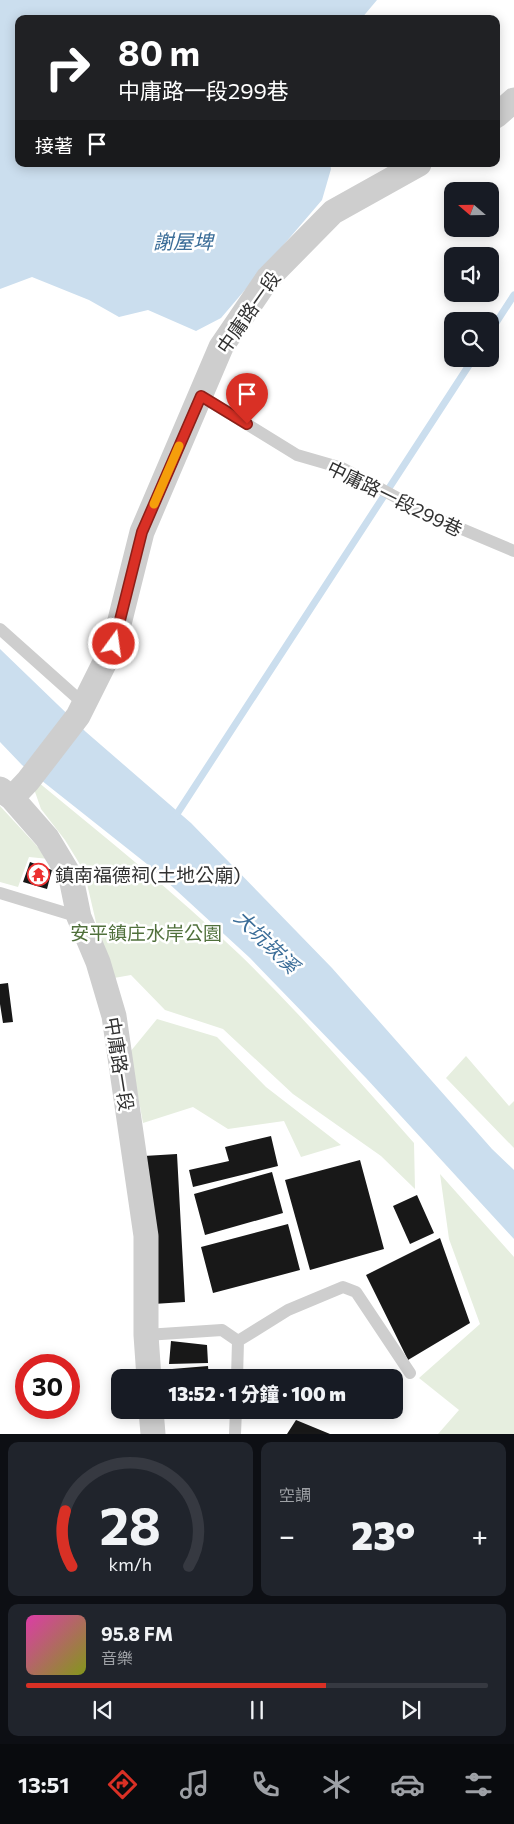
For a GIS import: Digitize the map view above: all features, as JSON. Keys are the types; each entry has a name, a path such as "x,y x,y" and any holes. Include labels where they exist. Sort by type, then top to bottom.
{"street":[{"path":"500,112 514,100"},
{"name":"中庸路一段","path":"148,1369 146,1335 146,1236 114,1016 98,962 79,917 71,878 47,838 13,789 81,710 114,644 142,532 221,347 268,278 333,212 414,167"},
{"path":"152,1419 153,1434"}],"lane":[{"name":"中庸路一段299巷","path":"201,396 297,455 342,468 431,516 514,551"},
{"path":"0,629 81,710"},
{"path":"0,893 79,917"},
{"path":"238,1341 288,1310 343,1287 356,1292 410,1373"},
{"path":"146,1335 222,1330 238,1341"},
{"path":"237,1369 238,1341"},
{"path":"235,1434 236,1419"}],"green space":[{"name":"安平鎮庄水岸公園","path":"38,782 190,909 239,954 307,1023 414,1143 415,1189 381,1156 293,1094 223,1029 165,1010 131,975 114,978 103,952 84,871 65,840 41,809 34,789"},
{"path":"0,806 49,859 29,857 18,887 0,882"},
{"path":"157,1019 217,1037 266,1087 341,1145 301,1157 284,1121 228,1129 193,1107 143,1123 130,1052"},
{"path":"466,1056 509,1106 514,1101 514,1148 446,1078"},
{"path":"440,1174 514,1257 514,1434 438,1434 459,1410 419,1378 480,1324 449,1239"}],"water":[{"name":"謝屋埤","path":"0,0 377,0 364,15 15,15 15,167 331,167 331,169 322,200 221,318 196,331 148,310 119,317 89,300 32,277 0,289"},
{"name":"大坑崁溪","path":"0,649 86,732 191,823 332,968 492,1149 514,1170 514,1239 366,1078 250,958 152,868 22,765 0,742"}],"building":[{"name":"鎮南福德祠(土地公廟)","path":"30,862 52,870 47,889 23,882"},
{"path":"8,983 13,1022 3,1023 0,1004 0,984"},
{"path":"271,1136 278,1166 193,1187 189,1170 229,1161 225,1147"},
{"path":"177,1154 185,1302 153,1304 144,1156"},
{"path":"360,1160 384,1249 310,1270 285,1180"},
{"path":"272,1172 283,1213 205,1235 194,1194"},
{"path":"417,1195 434,1233 410,1244 393,1206"},
{"path":"288,1224 300,1270 213,1293 201,1247"},
{"path":"440,1238 470,1323 408,1360 366,1275"},
{"path":"171,1341 207,1345 208,1363 169,1364"},
{"path":"208,1366 208,1369 172,1369"},
{"path":"296,1420 330,1434 287,1434"}],"waterway":[{"path":"499,318 514,295"},
{"path":"173,820 468,367"}],"slow traffic":[{"path":"154,504 179,446"}],"place":[{"name":"鎮南福德祠(土地公廟)","path":"39,874"}],"route":[{"path":"114,644 142,532 201,396 247,424"}]}
